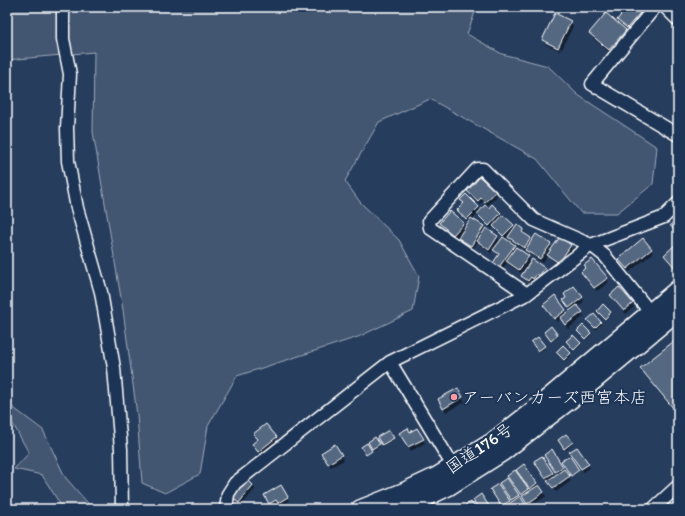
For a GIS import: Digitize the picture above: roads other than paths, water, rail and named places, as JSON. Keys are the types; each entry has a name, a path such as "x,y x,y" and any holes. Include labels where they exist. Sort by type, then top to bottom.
{"highway":[{"name":"国道176号","path":"360,509 403,492 437,476 492,442 536,408 678,289"},
{"name":"国道176号","path":"408,508 448,487 503,452 578,394 678,311"}],"street":[{"path":"62,7 63,39 70,74 67,128 68,161 77,208 101,292 114,368 121,449 122,509"},
{"path":"656,7 592,84 678,135"},
{"path":"665,7 678,20"},
{"path":"527,294 430,228 429,221 477,169 483,169 534,220 591,245 605,256 650,312"},
{"path":"226,509 228,494 235,483 390,362 527,294 591,245 664,217 678,203"},
{"path":"390,362 453,466"},
{"path":"653,509 678,486"}],"place":[{"name":"アーバンカーズ西宮本店","path":"454,397"}]}
